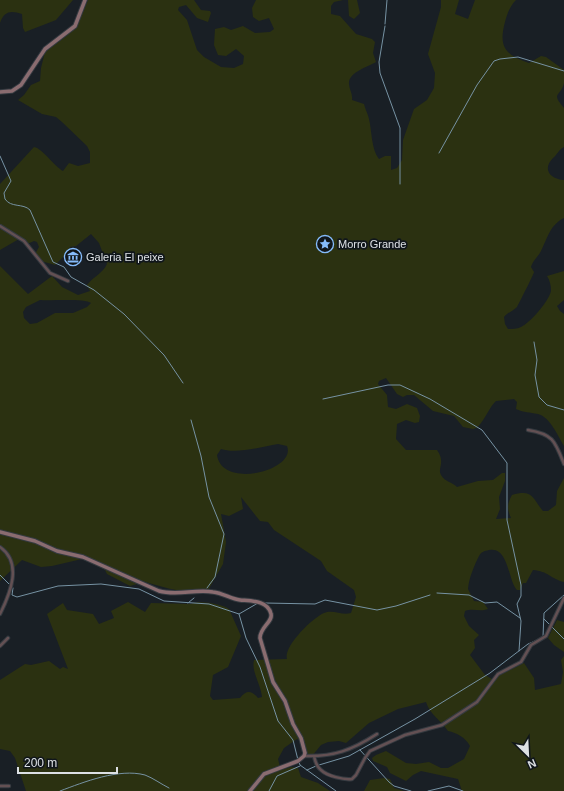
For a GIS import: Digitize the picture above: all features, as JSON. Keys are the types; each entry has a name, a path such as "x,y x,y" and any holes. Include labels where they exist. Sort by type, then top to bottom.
{"street":[{"path":"0,92 12,91 21,85 45,49 64,36 75,26 85,0"},
{"path":"0,226 24,241 50,274 68,281"},
{"path":"528,430 539,432 553,439 564,464"},
{"path":"0,532 35,540 57,551 83,557 166,593 213,591 237,599 254,600 264,605 270,612 271,618 261,630 260,638 273,682 285,701 293,724 302,740 304,756"},
{"path":"0,547 8,556 13,571 10,588 0,614"},
{"path":"314,756 316,763 322,772 352,779 356,775 364,758 370,751 405,735 442,725 452,720 477,702 498,674 521,662 531,646 544,639 564,598"},
{"path":"0,646 8,638"},
{"path":"250,791 264,774 298,762 304,756 314,756 352,749 377,734"},
{"path":"0,786 9,786"}],"green space":[{"path":"0,0 73,0 56,20 25,32 23,28 22,14 8,12 0,23"},
{"path":"88,0 194,0 201,10 210,11 211,13 208,22 197,18 186,5 179,7 178,10 187,20 197,50 204,57 221,67 234,68 243,64 244,56 236,49 226,56 218,55 214,45 215,29 224,27 231,30 243,26 255,33 270,32 274,29 269,18 259,21 253,17 252,8 256,0 343,0 334,2 331,6 331,14 340,16 356,34 372,39 375,42 373,53 376,62 355,73 350,80 349,86 352,100 364,104 369,119 376,155 379,159 385,156 391,156 391,170 397,168 402,160 403,140 414,109 427,100 434,88 435,73 428,54 441,7 441,0 459,0 455,14 468,19 475,0 516,0 508,13 503,31 503,44 506,49 515,57 529,63 541,56 546,57 564,70 563,87 557,97 564,108 564,147 550,162 548,170 551,176 564,180 564,218 552,228 541,251 533,262 531,267 534,272 517,307 504,317 505,324 508,329 518,328 525,325 539,311 550,295 551,287 547,276 564,271 564,300 557,306 564,314 564,446 553,427 546,419 538,414 516,409 517,402 514,399 496,401 482,422 473,429 463,427 454,416 433,411 414,395 407,395 403,397 397,394 386,378 379,381 378,384 387,395 388,407 396,409 407,404 417,408 420,416 419,422 415,423 406,420 397,424 396,439 406,450 437,450 441,458 440,472 447,481 457,487 478,481 493,480 502,473 505,473 505,481 499,497 500,509 496,519 511,518 508,504 512,495 519,493 528,494 543,511 548,511 556,505 557,491 564,478 564,582 546,573 533,570 526,583 523,583 520,590 517,590 501,553 496,550 484,551 475,564 468,589 474,601 483,602 488,609 465,611 464,616 469,626 479,635 474,640 475,648 470,655 485,675 492,679 524,663 534,678 535,690 561,684 563,672 561,660 564,656 564,791 462,791 458,779 421,771 406,781 390,773 387,767 373,761 372,758 386,751 406,763 416,764 429,762 441,768 448,768 464,759 470,746 466,740 455,733 448,731 433,714 426,702 398,709 369,723 346,743 339,741 328,742 321,745 312,756 305,750 302,741 297,739 284,748 278,759 280,767 284,769 291,767 298,768 301,777 318,783 330,791 26,791 15,758 10,751 0,749 0,680 25,664 31,665 49,661 60,669 63,667 68,669 47,614 63,603 67,610 93,614 99,624 114,618 111,611 128,602 145,612 151,603 191,604 200,602 216,604 229,609 241,636 228,667 213,675 210,696 213,700 240,698 247,692 254,694 258,698 262,697 254,669 254,660 287,659 289,647 306,627 319,616 327,612 344,614 351,613 356,597 354,590 327,571 321,561 274,530 268,522 260,521 241,497 243,509 229,516 221,514 226,542 223,564 207,592 181,591 139,580 137,584 130,586 107,574 105,570 100,567 82,559 41,567 22,560 0,581 0,266 28,294 52,276 62,287 78,295 90,291 87,285 103,270 107,264 99,243 91,234 76,246 70,247 67,253 55,265 41,261 35,254 39,247 37,242 34,241 25,245 19,239 0,250 0,184 34,147 41,150 63,171 69,163 78,166 90,163 90,152 87,146 62,122 56,117 42,114 18,100 24,95 31,85 40,81 41,68 45,52 77,26","holes":["40,300 75,300 87,301 91,303 87,307 73,313 55,313 37,323 30,324 24,318 23,312 26,307","278,444 287,446 287,455 281,462 271,469 258,473 244,474 231,472 222,466 217,455 221,449 234,451"]},
{"path":"348,0 357,0 360,13 354,19 349,16"},
{"path":"557,620 564,622 564,652 554,645 548,638"},
{"path":"384,778 390,779 394,788 404,791 364,791 370,780"}],"waterway":[{"path":"385,24 387,0"},
{"path":"385,26 379,62 380,73 400,128 400,184"},
{"path":"439,153 477,85 494,61 518,57 564,71"},
{"path":"0,156 11,181 4,193 5,199 10,204 30,210 53,262 64,267 71,277 94,290 124,314 164,355 183,383"},
{"path":"534,342 537,360 535,375 539,397 547,405 564,410"},
{"path":"323,399 388,385 400,385 430,399 482,430 507,463 507,520 521,585 521,596 517,604 521,621 519,651"},
{"path":"191,420 201,456 209,497 224,534 215,577 207,588"},
{"path":"0,575 9,584"},
{"path":"13,588 12,595 17,597 58,586 101,584 139,589 164,601 209,604 239,614 258,603"},
{"path":"437,593 469,595 485,603 497,602 520,618"},
{"path":"265,603 315,604 325,600 377,610 396,606 430,595"},
{"path":"543,637 544,613 564,595"},
{"path":"188,603 194,598"},
{"path":"239,614 246,638 260,667 278,721 293,740 298,760"},
{"path":"544,619 564,639"},
{"path":"319,765 349,756 415,719 490,673 528,644 535,641"},
{"path":"360,750 389,782 394,786 411,791"},
{"path":"299,762 300,765 336,791"},
{"path":"269,791 277,776 300,766"},
{"path":"307,770 316,766"},
{"path":"60,791 102,777 124,773 145,775 169,788"},
{"path":"428,791 449,786 463,791"}],"place":[{"name":"Morro Grande","path":"325,244"},
{"name":"Galeria El peixe","path":"73,257"}]}
